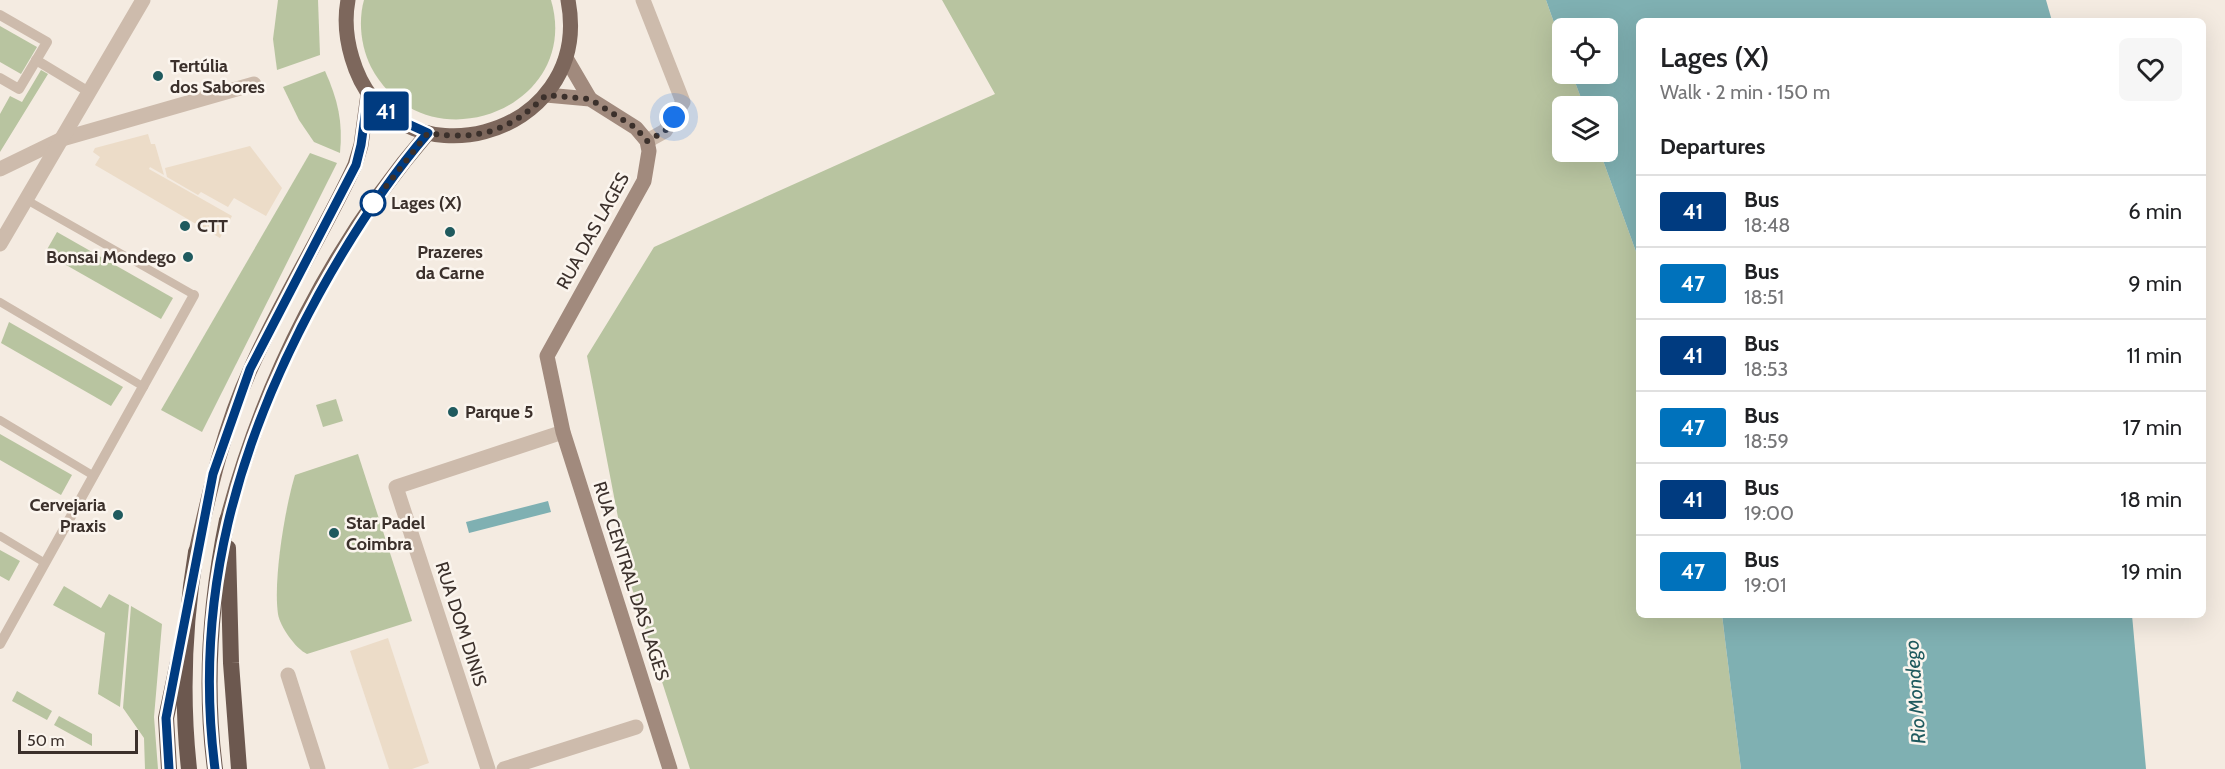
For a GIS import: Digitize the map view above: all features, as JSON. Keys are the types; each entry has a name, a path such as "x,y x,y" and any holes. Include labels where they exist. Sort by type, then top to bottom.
{"highway":[{"path":"215,769 210,640 213,599 227,520"},
{"path":"227,520 231,663 239,769"},
{"path":"169,769 166,718 186,623 196,552"},
{"path":"186,623 184,718 189,769"}],"main road":[{"path":"348,0 345,35 357,75 368,94 395,118 428,133 457,137 484,134 508,125 529,112 546,95 566,58 570,36 568,0"},
{"path":"566,58 590,99"},
{"path":"196,552 213,474 235,409 272,325 356,165 368,94"},
{"path":"546,95 590,99 636,128 647,141"},
{"path":"227,520 249,446 274,380 295,338 356,228 401,165 428,133"},
{"name":"RUA DAS LAGES","path":"557,404 547,356 644,181 650,160 647,141"},
{"name":"RUA CENTRAL DAS LAGES","path":"557,404 563,432 670,769"}],"street":[{"path":"0,244 143,0"},
{"path":"643,0 683,102 665,131 647,141"},
{"path":"0,15 47,42 19,89 0,78"},
{"path":"36,60 89,92"},
{"path":"0,168 62,139 254,84"},
{"path":"0,644 194,295"},
{"name":"RUA DOM DINIS","path":"488,769 396,487 563,432"},
{"path":"288,675 318,769"},
{"path":"504,769 636,727"}],"lane":[{"path":"25,199 194,295"},
{"path":"0,302 144,387"},
{"path":"0,420 94,476"},
{"path":"0,536 45,563"}],"green space":[{"path":"278,0 318,0 320,55 277,70 273,39"},
{"path":"364,0 551,0 555,38 544,71 522,96 493,113 460,119 426,115 396,98 371,67 362,34 361,17"},
{"path":"942,0 1546,0 1552,18 1552,84 1576,84 1580,96 1552,96 1552,162 1604,162 1636,252 1636,618 1722,618 1741,769 690,769 631,585 587,356 654,247 995,94"},
{"path":"0,26 37,47 21,74 0,62"},
{"path":"41,70 48,74 0,152 0,114 10,96 22,102"},
{"path":"325,71 338,111 341,131 340,153 314,142 299,120 283,87"},
{"path":"310,153 337,163 202,432 161,410"},
{"path":"57,232 173,298 161,319 45,253"},
{"path":"9,322 123,387 111,406 1,343"},
{"path":"336,399 343,421 323,427 316,405"},
{"path":"0,434 72,475 61,495 0,460"},
{"name":"Star Padel Coimbra","path":"358,454 412,621 307,654 289,637 278,614 277,583 291,489 295,475"},
{"path":"0,550 20,561 9,581 0,576"},
{"path":"64,586 101,608 109,594 129,605 120,707 98,694 105,633 53,605"},
{"path":"131,606 162,624 154,717 158,769 145,769 144,738 123,708"},
{"path":"17,691 52,711 47,720 12,701"},
{"path":"59,716 92,734 92,746 54,725"}],"shaded area":[{"path":"148,134 151,144 155,144 164,175 150,167 149,169 232,216 220,238 95,165 100,157 93,152 95,148"},
{"path":"250,146 282,188 266,216 234,198 228,207 201,192 198,195 167,177 165,168"},
{"path":"388,638 429,763 412,769 389,769 350,651"}],"water":[{"path":"1546,0 2046,0 2051,18 1636,18 1636,252 1604,162 1618,162 1618,96 1580,96 1576,84 1618,84 1618,18 1552,18"},
{"path":"548,501 551,512 469,533 466,522"},
{"name":"Rio Mondego","path":"1722,618 2132,618 2146,769 1741,769"}],"bus line":[{"name":"41","path":"169,769 166,718 186,623 196,552 213,474 250,369 356,165 368,94 395,118 428,133 401,165 345,246 274,380 241,468 227,520 213,599 209,664 215,769"}],"place":[{"name":"Tertúlia dos Sabores","path":"158,76"},
{"name":"Lages (X)","path":"373,203"},
{"name":"CTT","path":"185,226"},
{"name":"Prazeres da Carne","path":"450,232"},
{"name":"Bonsai Mondego","path":"188,257"},
{"name":"Parque 5","path":"453,412"},
{"name":"Cervejaria Praxis","path":"118,515"},
{"name":"Star Padel Coimbra","path":"334,533"}],"route":[{"path":"373,203 428,133 457,137 484,134 508,125 529,112 546,95 590,99 636,128 647,141 665,131 674,117"}]}
